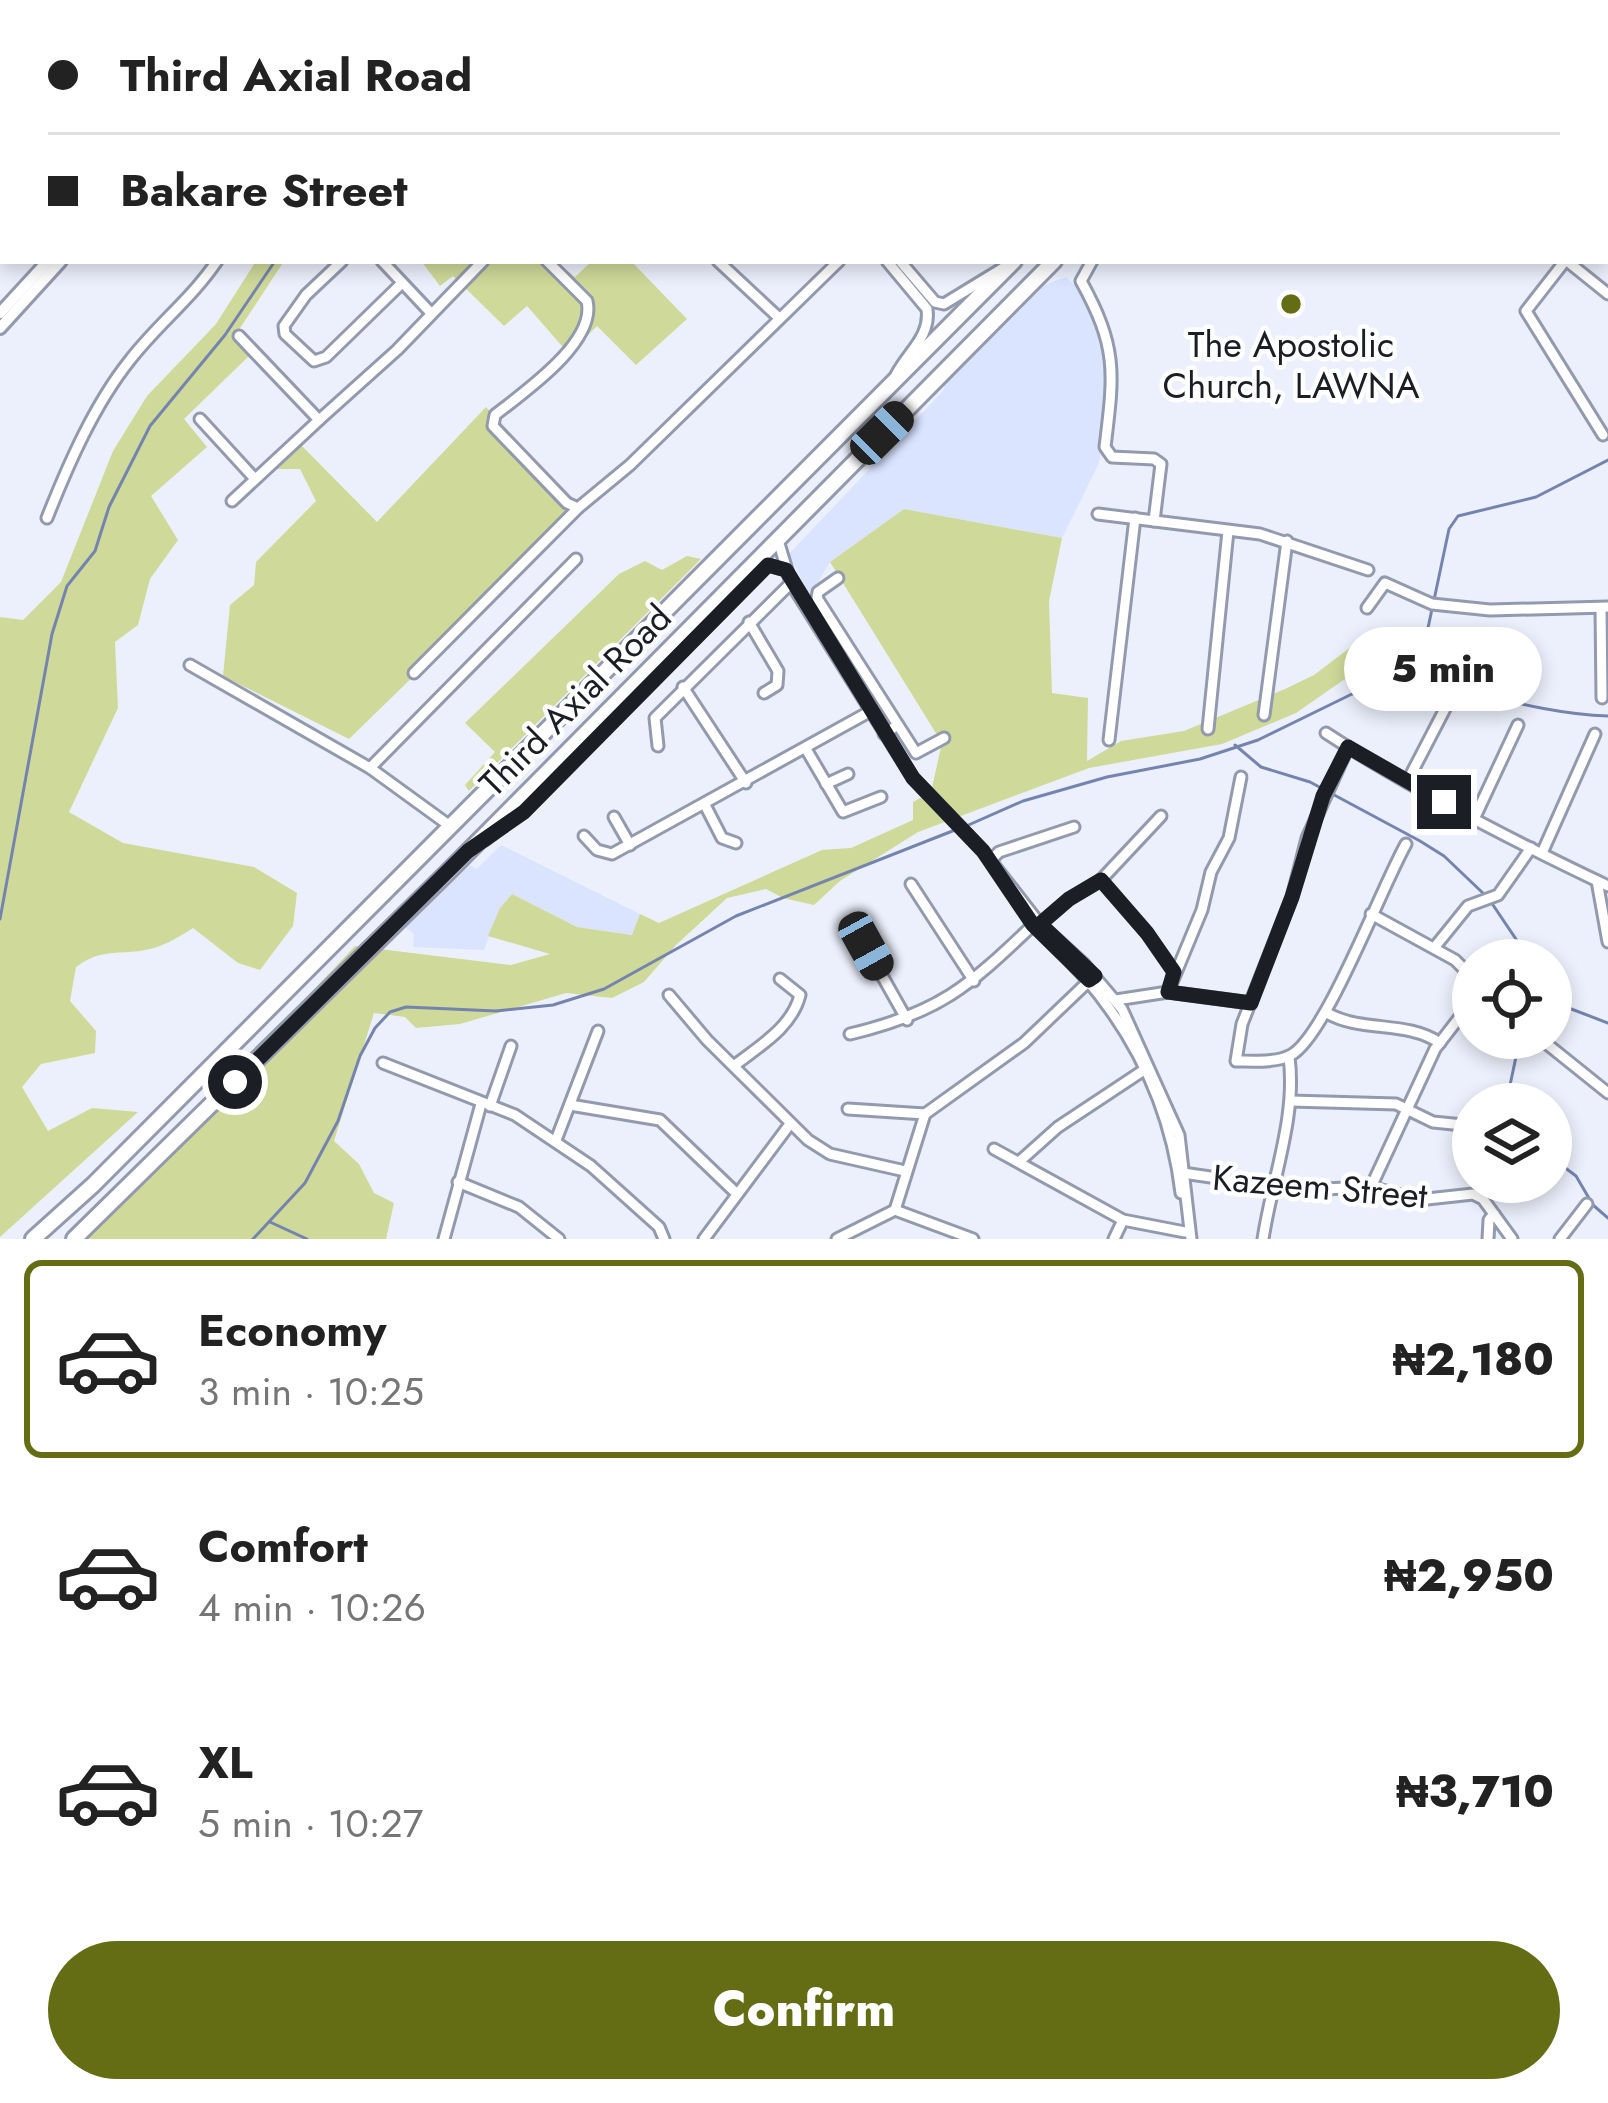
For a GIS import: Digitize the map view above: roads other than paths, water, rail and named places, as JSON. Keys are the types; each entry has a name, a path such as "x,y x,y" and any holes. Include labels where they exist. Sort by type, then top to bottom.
{"highway":[{"name":"Third Axial Road","path":"36,1237 1011,264"},
{"name":"Third Axial Road","path":"74,1239 468,851 1051,264"}],"main road":[{"path":"0,314 45,264"},
{"path":"0,328 58,264"}],"street":[{"path":"47,518 110,388 215,264"},
{"path":"339,264 306,295 284,326 285,334 314,361 326,357 402,283"},
{"path":"385,264 430,312"},
{"path":"232,501 397,350 480,264"},
{"path":"550,264 587,302 588,320 578,340 495,415 493,426 567,503 578,508"},
{"path":"721,264 778,317"},
{"path":"414,673 578,508 630,465 835,264"},
{"path":"890,264 927,309 928,319 927,330 891,383"},
{"path":"903,264 935,302 944,304 1011,264"},
{"path":"1090,264 1081,281 1101,316 1111,363 1112,401 1105,447 1112,457 1154,459 1161,464 1154,520"},
{"path":"1564,264 1526,310 1603,435"},
{"path":"1570,264 1608,294"},
{"path":"239,336 319,420"},
{"path":"200,419 255,479"},
{"path":"1098,514 1287,541 1369,570"},
{"path":"1109,740 1135,518"},
{"path":"1208,729 1228,531"},
{"path":"777,537 791,583 913,778 991,861 1010,895 1037,925 1116,1000 1174,1118 1188,1237 1123,1220 994,1149"},
{"path":"1264,715 1287,541"},
{"path":"370,768 576,559"},
{"path":"468,851 524,812 768,565 786,570"},
{"path":"838,578 818,592 817,598 916,753 944,738"},
{"path":"658,746 656,718 791,583"},
{"path":"1367,608 1384,583 1432,604 1490,610 1605,608 1602,698"},
{"path":"749,622 778,671 777,685 764,693"},
{"path":"190,664 370,768 450,826"},
{"path":"683,687 746,783"},
{"path":"1407,782 1448,705"},
{"path":"584,836 605,854 630,845 869,712"},
{"path":"1474,819 1518,724"},
{"path":"884,734 898,725"},
{"path":"1325,733 1474,819 1605,884 1608,942"},
{"path":"1434,948 1456,918 1489,898 1536,851 1594,734"},
{"path":"1348,747 1323,796 1292,897 1236,1047 1236,1061 1289,1057 1304,1047 1327,1013 1406,844"},
{"path":"806,749 843,812 881,797"},
{"path":"826,784 848,774"},
{"path":"1168,992 1228,838 1240,777"},
{"path":"705,805 722,838 736,843"},
{"path":"850,1034 907,1020 974,981 1069,899 1101,880 1161,816"},
{"path":"614,817 630,845"},
{"path":"991,861 999,853 1074,827"},
{"path":"1101,880 1174,972"},
{"path":"911,884 974,981"},
{"path":"1371,914 1452,959"},
{"path":"853,924 907,1020"},
{"path":"1092,978 1122,1022 1172,1135 1182,1173"},
{"path":"837,1239 896,1205 925,1114 1012,1052 1092,978"},
{"path":"735,1065 782,1028 800,1001 800,995 780,979"},
{"path":"1116,1000 1168,992 1251,1003"},
{"path":"669,995 790,1124 830,1154 905,1172"},
{"path":"1327,1013 1345,1023 1414,1032 1440,1043"},
{"path":"1371,1187 1406,1106 1452,1027"},
{"path":"556,1140 598,1030"},
{"path":"444,1239 458,1182 511,1046"},
{"path":"1264,1239 1270,1188 1292,1101 1289,1057"},
{"path":"1566,1059 1608,1093"},
{"path":"383,1063 515,1115 556,1140 659,1227 664,1239"},
{"path":"1019,1162 1058,1126 1144,1070"},
{"path":"1292,1101 1406,1106 1433,1122 1452,1124"},
{"path":"570,1105 660,1120 736,1193"},
{"path":"848,1109 925,1114"},
{"path":"720,1239 706,1236 790,1124"},
{"name":"Kazeem Street","path":"1182,1173 1270,1188 1371,1187 1418,1200 1473,1194 1494,1214"},
{"path":"458,1182 519,1207 559,1239"},
{"path":"1560,1239 1587,1204"},
{"path":"896,1205 973,1239"},
{"path":"1488,1239 1494,1214 1512,1239"},
{"path":"1114,1239 1123,1220"}],"waterway":[{"path":"0,919 52,634 67,586 95,551 109,507 150,426 225,335 273,264"},
{"path":"1434,600 1449,529 1458,516 1536,497 1608,460"},
{"path":"1417,680 1432,609"},
{"path":"964,827 1023,801 1107,777 1200,759 1258,740 1352,694 1385,685 1415,684 1417,680 1535,707 1608,716"},
{"path":"1235,745 1261,767 1310,782 1420,841 1444,856 1485,895"},
{"path":"253,1239 305,1183 338,1121 360,1056 390,1012 406,1007 496,1011 553,1005 604,989 736,916 955,830"},
{"path":"1491,902 1516,939"},
{"path":"1572,1009 1608,1023"},
{"path":"1510,1083 1516,1059"},
{"path":"1572,1173 1593,1205 1608,1218"},
{"path":"270,1222 307,1239"}],"place":[{"name":"The Apostolic Church, LAWNA","path":"1291,304"}]}
